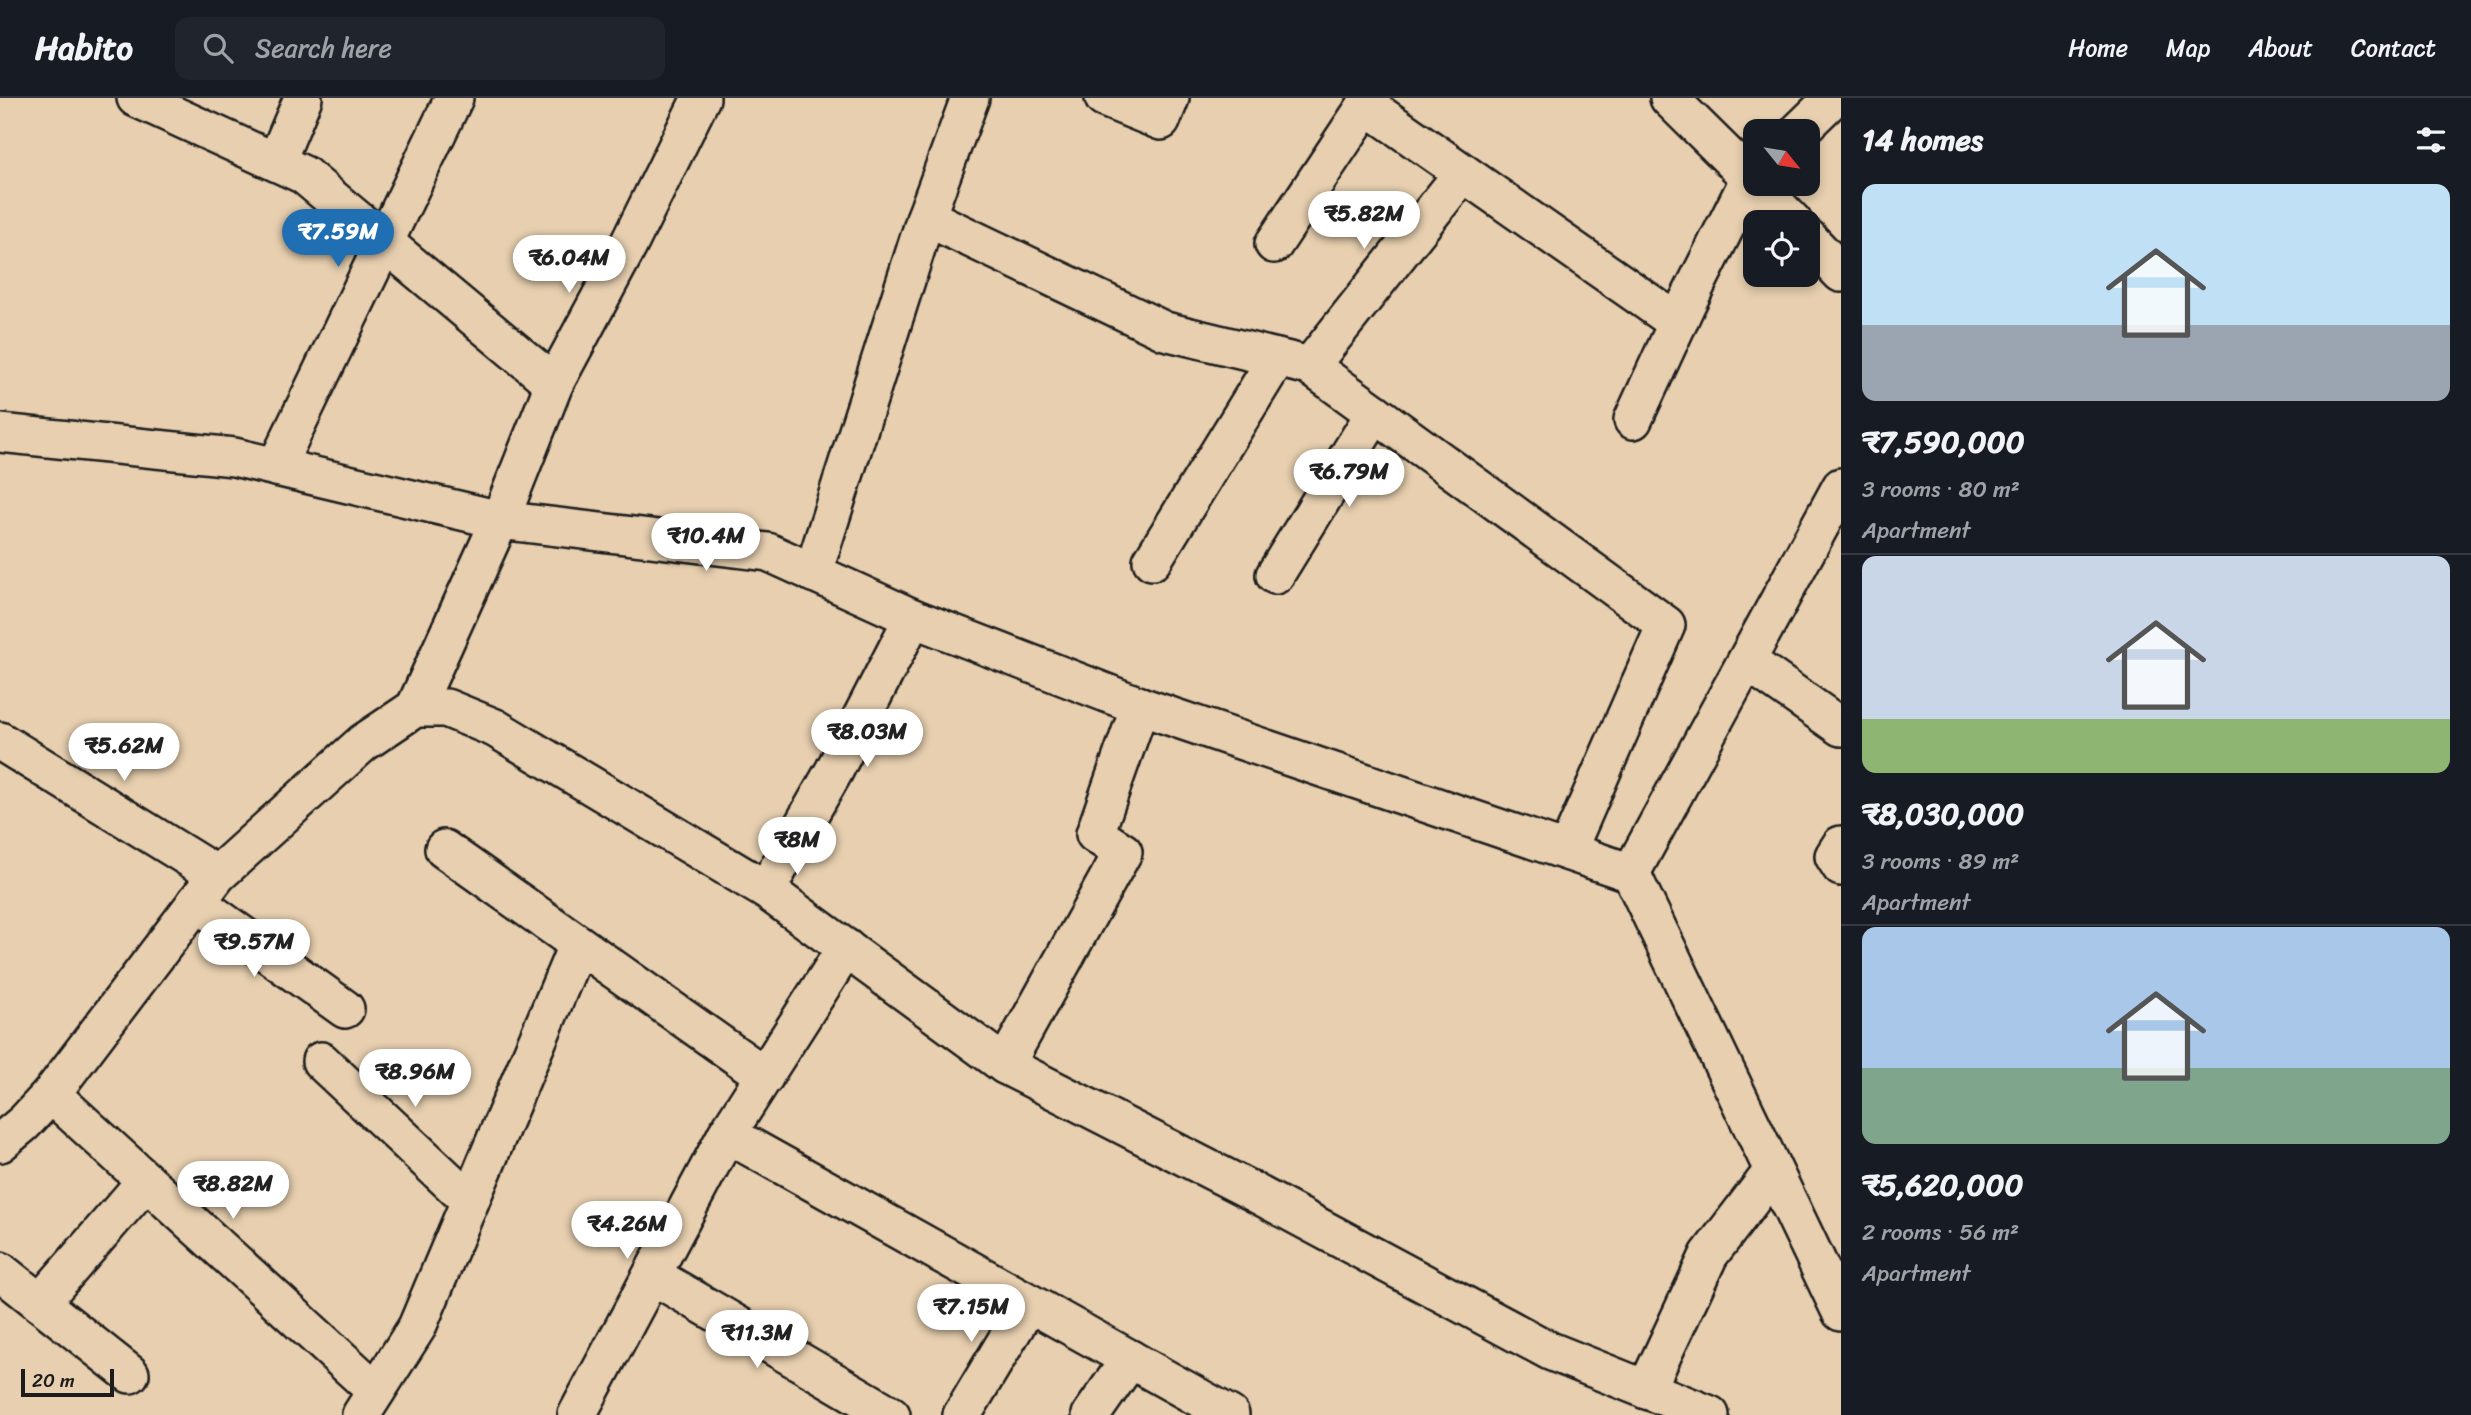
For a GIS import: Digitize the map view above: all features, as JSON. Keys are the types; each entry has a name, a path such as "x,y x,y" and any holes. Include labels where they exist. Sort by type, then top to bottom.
{"street":[{"path":"136,98 304,175 554,384"},
{"path":"276,162 303,98"},
{"path":"276,467 454,98"},
{"path":"0,1143 24,1124 51,1094 207,888 363,743 415,708 500,520 554,384 628,246 701,98"},
{"path":"813,573 926,217 971,98"},
{"path":"1104,98 1161,121 1170,98"},
{"path":"1669,98 1743,169"},
{"path":"1811,119 1833,98"},
{"path":"1274,244 1368,101 1463,173 1678,323"},
{"path":"1152,561 1294,362 1463,173"},
{"path":"1633,420 1678,323 1745,196"},
{"path":"1769,196 1782,210"},
{"path":"926,217 1165,331 1294,362 1375,413 1666,625 1567,851"},
{"path":"1820,251 1841,273"},
{"path":"1275,575 1375,413"},
{"path":"0,433 234,457 500,520 768,552 913,618 1140,706 1631,873 1841,1312"},
{"path":"1631,873 1746,661 1837,504"},
{"path":"766,890 834,771 913,618"},
{"path":"1746,661 1841,727"},
{"path":"1005,1065 1123,852 1095,834 1140,706"},
{"path":"415,708 446,708 495,728 766,890 1005,1065 1244,1187 1550,1351 1710,1415"},
{"path":"0,741 207,888 345,1009"},
{"path":"1841,845 1834,856 1841,867"},
{"path":"444,849 765,1076"},
{"path":"51,1094 146,1181 369,1403 417,1326 578,944"},
{"path":"578,1415 727,1134 846,948"},
{"path":"321,1061 470,1200"},
{"path":"727,1134 1230,1415"},
{"path":"1646,1390 1709,1255 1773,1171"},
{"path":"40,1303 146,1181"},
{"path":"0,1271 130,1374"},
{"path":"652,1275 869,1410"},
{"path":"962,1415 1029,1303"},
{"path":"1091,1415 1130,1359"}]}
